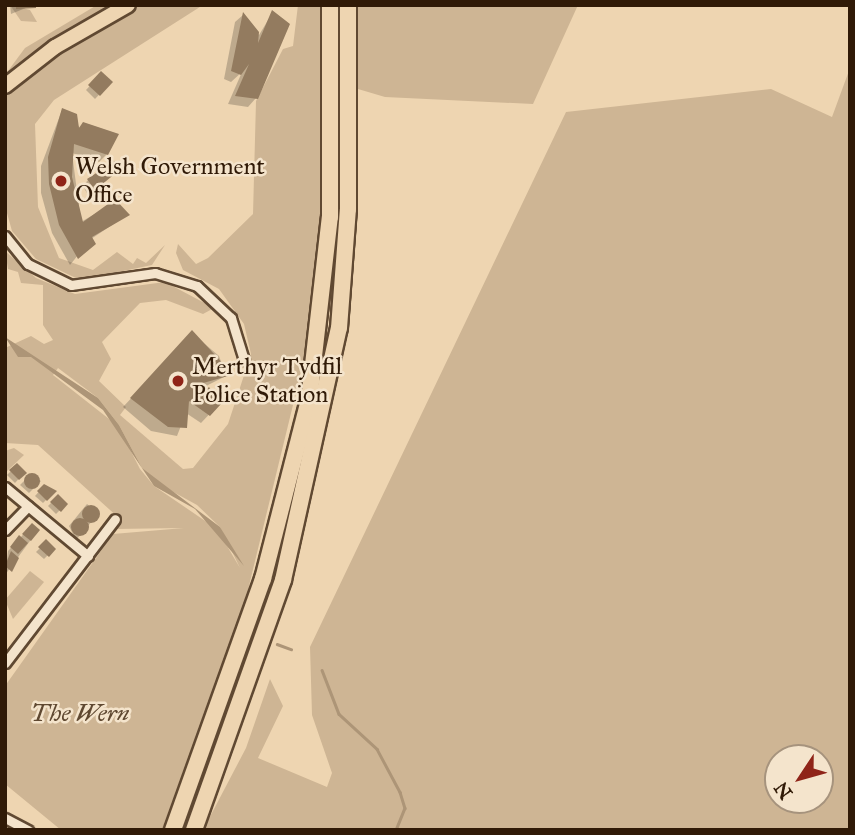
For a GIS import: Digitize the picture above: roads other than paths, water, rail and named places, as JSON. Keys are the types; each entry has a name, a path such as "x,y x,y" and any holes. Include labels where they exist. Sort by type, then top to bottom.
{"highway":[{"path":"173,830 263,579 309,400 330,217 330,5"},
{"path":"194,830 283,580 336,342 348,209 348,5"}],"main road":[{"path":"5,86 54,47 128,5"}],"street":[{"path":"5,236 28,264 71,285 155,274 197,286 231,318 244,360"},
{"path":"5,487 88,556"},
{"path":"5,530 28,506"},
{"path":"5,663 115,519"},
{"path":"5,818 28,830"}],"waterway":[{"path":"277,644 291,649"},
{"path":"322,670 339,714 377,749 400,792 405,808 396,830"}],"place":[{"name":"Welsh Government Office","path":"61,181"},
{"name":"Merthyr Tydfil Police Station","path":"178,381"}],"park label":[{"name":"The Wern","path":"80,714"}]}
